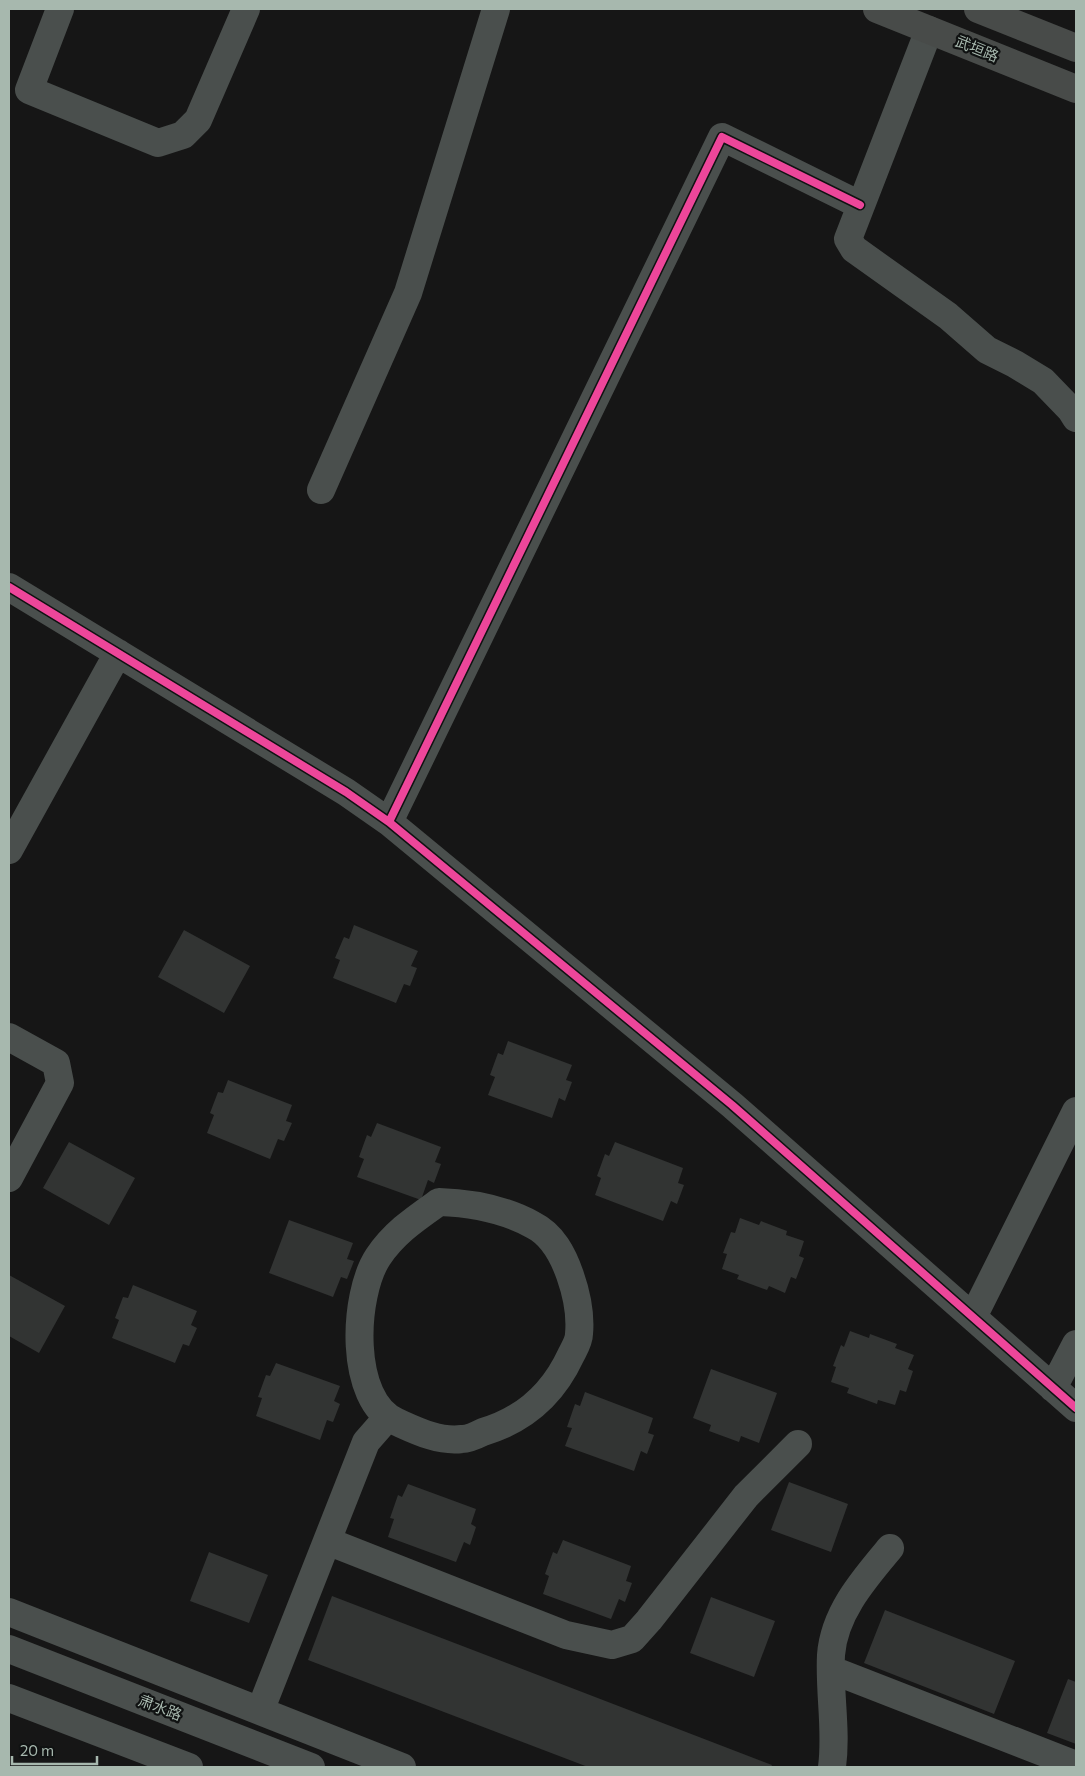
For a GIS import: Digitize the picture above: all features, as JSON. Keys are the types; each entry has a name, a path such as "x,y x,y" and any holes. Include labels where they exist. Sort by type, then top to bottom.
{"main road":[{"name":"武垣路","path":"877,9 1076,89"},
{"path":"978,9 1076,48"}],"street":[{"path":"60,9 29,90 158,144 182,135 198,120 246,9"},
{"path":"321,490 408,293 496,9"},
{"path":"929,30 848,239 854,249 948,316 987,350 1043,381 1071,410 1076,418"},
{"path":"389,822 722,137 860,205"},
{"path":"9,586 346,792 389,822 732,1105 1076,1408"},
{"path":"9,850 118,653"},
{"path":"9,1038 56,1062 60,1083 9,1178"},
{"path":"973,1317 1076,1111"},
{"path":"439,1202 463,1203 499,1210 534,1225 550,1239 563,1256 579,1305 579,1336 564,1369 541,1400 526,1413 497,1428 462,1439 433,1437 387,1418 367,1387 360,1353 360,1316 367,1282 377,1259 397,1232 439,1202"},
{"path":"1053,1388 1076,1344"},
{"path":"260,1711 366,1442 387,1418"},
{"path":"327,1541 566,1635 612,1645 632,1639 638,1633 746,1496 798,1444"},
{"path":"832,1767 834,1718 831,1654 839,1622 857,1588 890,1548"},
{"path":"9,1612 402,1767"},
{"name":"肃水路","path":"9,1649 311,1767"},
{"path":"832,1670 1076,1765"},
{"path":"9,1698 189,1767"}],"building":[{"path":"354,925 418,951 411,966 417,968 410,986 404,984 396,1003 333,978 340,960 335,958 344,937 349,939"},
{"path":"184,930 250,966 224,1013 158,977"},
{"path":"508,1041 572,1065 566,1080 572,1082 565,1101 559,1098 552,1118 488,1095 495,1077 490,1075 498,1053 503,1055"},
{"path":"228,1080 292,1105 286,1121 292,1123 284,1141 278,1139 270,1159 207,1133 214,1115 210,1113 218,1092 223,1093"},
{"path":"377,1123 441,1147 435,1162 441,1164 434,1183 428,1180 421,1200 357,1177 364,1159 359,1157 367,1135 371,1137"},
{"path":"69,1142 135,1178 109,1225 43,1188"},
{"path":"615,1142 683,1168 678,1183 684,1185 677,1204 671,1201 663,1221 595,1195 601,1178 597,1176 605,1154 609,1156"},
{"path":"740,1218 759,1225 761,1221 787,1231 786,1235 804,1241 799,1256 804,1258 796,1279 791,1277 785,1293 769,1286 767,1290 737,1279 739,1275 722,1269 727,1254 723,1253 731,1232 735,1233"},
{"path":"289,1220 353,1243 347,1259 354,1261 347,1279 341,1277 333,1297 269,1273"},
{"path":"9,1275 65,1306 39,1353 9,1336"},
{"path":"133,1285 197,1311 191,1325 197,1328 189,1346 183,1344 175,1363 112,1338 119,1320 115,1318 123,1297 128,1298"},
{"path":"850,1331 869,1338 870,1334 897,1344 895,1348 914,1355 908,1369 913,1371 906,1392 900,1390 895,1405 878,1400 877,1404 847,1393 849,1388 831,1382 836,1367 833,1366 841,1345 844,1347"},
{"path":"276,1363 340,1386 334,1401 340,1404 333,1422 327,1420 320,1440 256,1416 262,1398 258,1397 266,1375 270,1376"},
{"path":"711,1369 777,1393 759,1443 741,1436 739,1442 709,1431 711,1425 693,1418"},
{"path":"585,1392 653,1418 648,1433 654,1435 647,1454 641,1451 634,1471 565,1446 572,1428 567,1427 575,1404 580,1406"},
{"path":"789,1482 848,1504 831,1552 771,1530"},
{"path":"408,1484 476,1509 471,1524 476,1527 470,1545 464,1542 456,1562 388,1537 394,1519 390,1518 398,1495 402,1497"},
{"path":"563,1540 631,1566 626,1581 632,1583 625,1602 619,1599 611,1619 543,1594 549,1576 545,1574 553,1552 557,1554"},
{"path":"209,1552 268,1575 249,1623 190,1601"},
{"path":"332,1596 772,1765 771,1767 588,1767 308,1660"},
{"path":"711,1597 775,1621 754,1677 690,1653"},
{"path":"885,1610 1015,1661 994,1714 864,1663"},
{"path":"1068,1679 1076,1682 1076,1744 1047,1733"}],"cycle path":[{"path":"389,822 722,137 860,205"},
{"path":"9,587 346,792 389,822 732,1105 1076,1408"}]}
